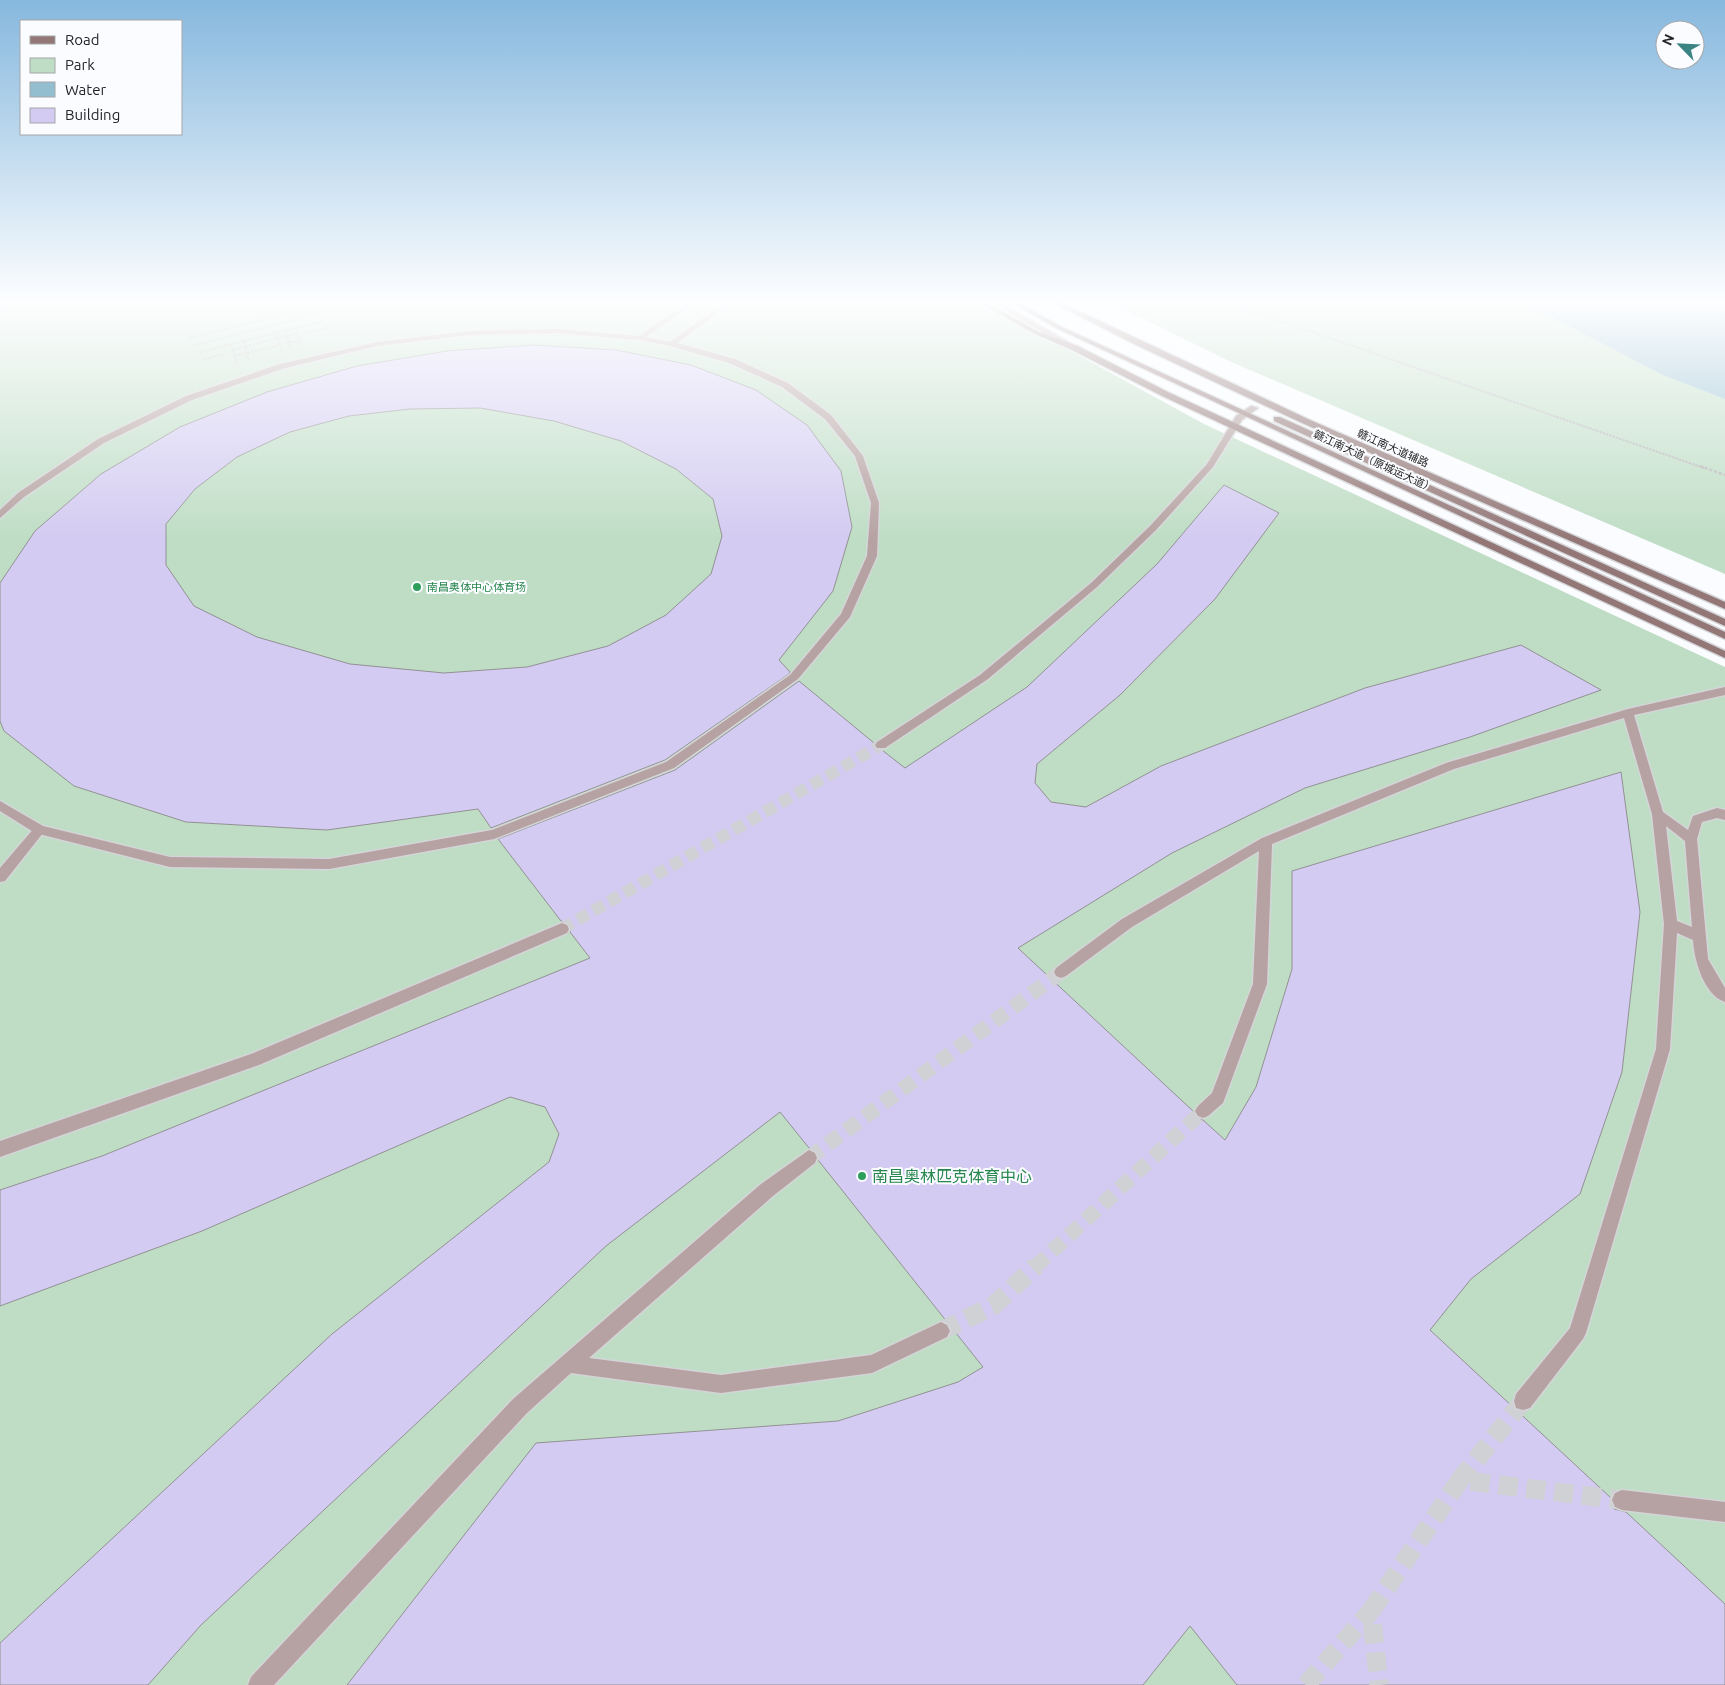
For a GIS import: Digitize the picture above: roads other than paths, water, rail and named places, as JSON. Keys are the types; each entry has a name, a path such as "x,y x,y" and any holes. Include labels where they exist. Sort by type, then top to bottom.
{"street":[{"path":"0,515 21,494 100,441 189,398 237,382"},
{"path":"0,805 39,830 170,862 329,864 494,834 670,765 794,677 846,615 872,556 875,503 859,456 828,417 777,382"},
{"path":"1141,382 1725,654"},
{"name":"赣江南大道（原城运大道）","path":"1183,382 1725,623"},
{"name":"赣江南大道（原城运大道）","path":"1189,382 1725,636"},
{"name":"赣江南大道辅路","path":"1217,382 1725,606"},
{"path":"881,745 984,677 1094,585 1153,528 1210,465 1239,418 1250,411"},
{"path":"1060,972 1127,923 1266,841 1450,766 1628,714 1725,691"},
{"path":"1523,1401 1577,1333 1663,1049 1672,924 1658,814 1628,714"},
{"path":"1725,815 1717,813 1696,819 1691,838 1701,959 1718,990 1725,996"},
{"path":"1658,814 1691,838"},
{"path":"0,877 39,830"},
{"path":"1204,1111 1218,1098 1260,984 1266,841"},
{"path":"1672,924 1699,937"},
{"path":"0,1149 254,1060 562,929"},
{"path":"259,1685 520,1406 767,1190 809,1158"},
{"path":"568,1364 721,1384 872,1364 941,1331"},
{"path":"1622,1500 1725,1512"}],"water":[{"path":"1680,382 1725,382 1725,399"}],"tunnel":[{"path":"562,929 881,745"},
{"path":"809,1158 1061,972"},
{"path":"1035,1267 1203,1111"},
{"path":"941,1331 993,1306 1036,1266"},
{"path":"1460,1480 1523,1401"},
{"path":"1371,1611 1460,1480"},
{"path":"1460,1480 1622,1500"},
{"path":"1306,1685 1371,1611"},
{"path":"1371,1611 1379,1685"}],"place":[{"name":"南昌奥体中心体育场","path":"417,587"},
{"name":"南昌奥林匹克体育中心","path":"862,1176"}]}
